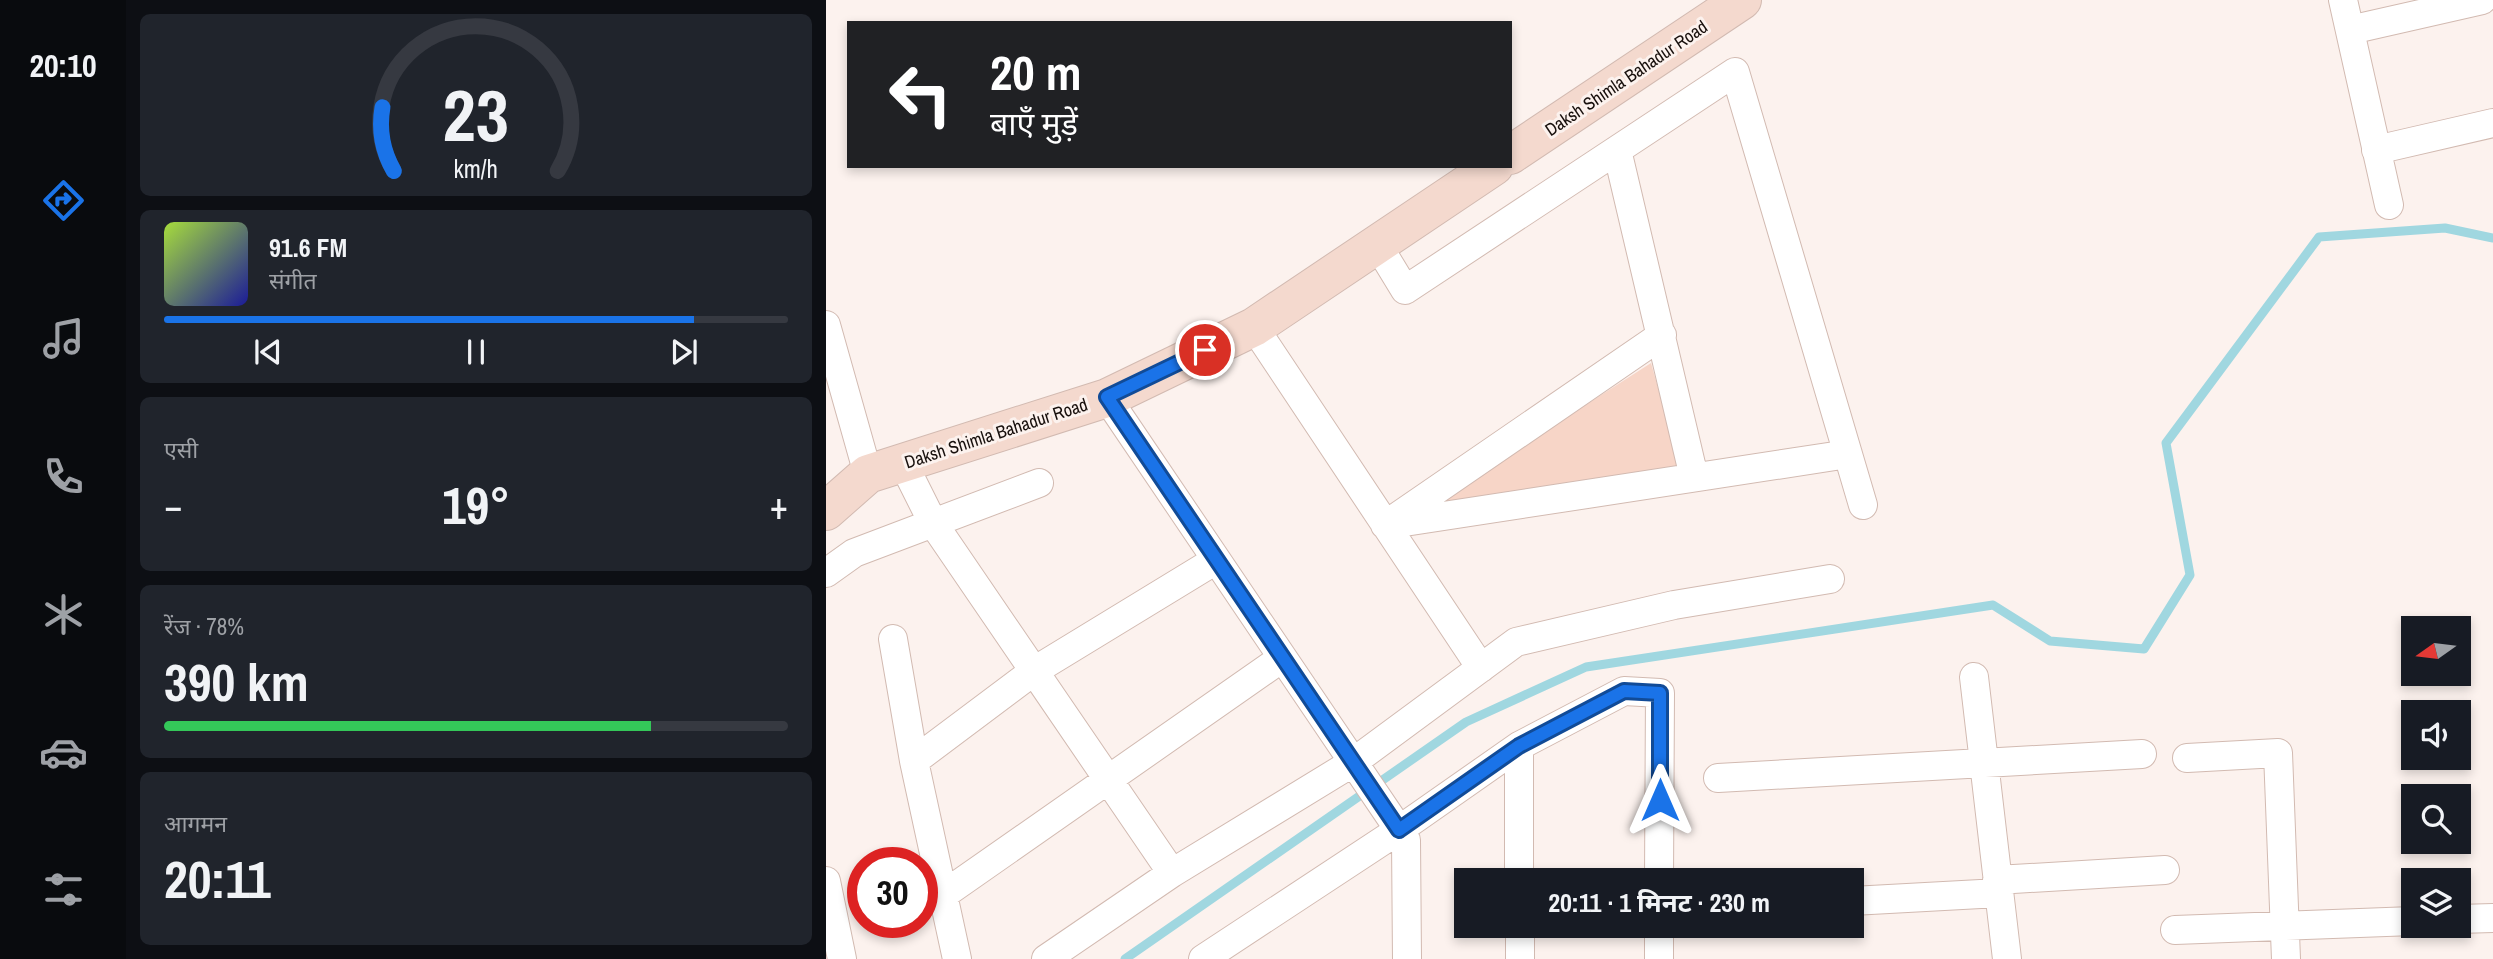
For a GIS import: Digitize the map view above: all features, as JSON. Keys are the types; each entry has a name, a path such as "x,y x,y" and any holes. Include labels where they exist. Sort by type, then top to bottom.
{"street":[{"name":"Daksh Shimla Bahadur Road","path":"1512,154 1742,0"},
{"path":"2343,0 2389,205"},
{"path":"2350,30 2482,0"},
{"path":"1377,244 1405,290 1735,72 1863,506"},
{"path":"2376,150 2493,122"},
{"path":"1617,150 1694,477"},
{"name":"Daksh Shimla Bahadur Road","path":"826,511 885,468 1107,397 1254,327 1491,168"},
{"path":"826,325 885,468 933,523 1172,873"},
{"path":"1254,327 1480,668"},
{"path":"1385,525 1662,335"},
{"path":"1107,397 1406,840 1407,959"},
{"path":"1385,525 1848,454"},
{"path":"826,573 855,553 1039,483"},
{"path":"914,761 1034,671 1216,560"},
{"path":"1046,959 1172,873 1355,768 1516,642 1674,605 1830,579"},
{"path":"893,639 914,761 957,959"},
{"path":"943,895 1282,659"},
{"path":"1973,677 2007,959"},
{"path":"1203,959 1399,830 1519,746 1624,691 1660,693 1659,868"},
{"path":"1519,746 1519,868"},
{"path":"2187,758 2278,753 2286,959"},
{"path":"1718,778 2142,754"},
{"path":"1864,900 2165,870"},
{"path":"826,881 842,959"},
{"path":"2471,919 2493,918"},
{"path":"2175,930 2401,921"},
{"path":"1520,938 1520,959"},
{"path":"1659,938 1659,959"}],"shaded area":[{"path":"1651,363 1681,469 1422,510"}],"waterway":[{"path":"1125,959 1466,722 1586,667 1993,605 2050,641 2144,649 2190,575 2166,443 2319,237 2445,228 2493,238"}],"route":[{"path":"1205,350 1107,397 1399,830 1519,746 1624,691 1660,693 1660,800"}]}
